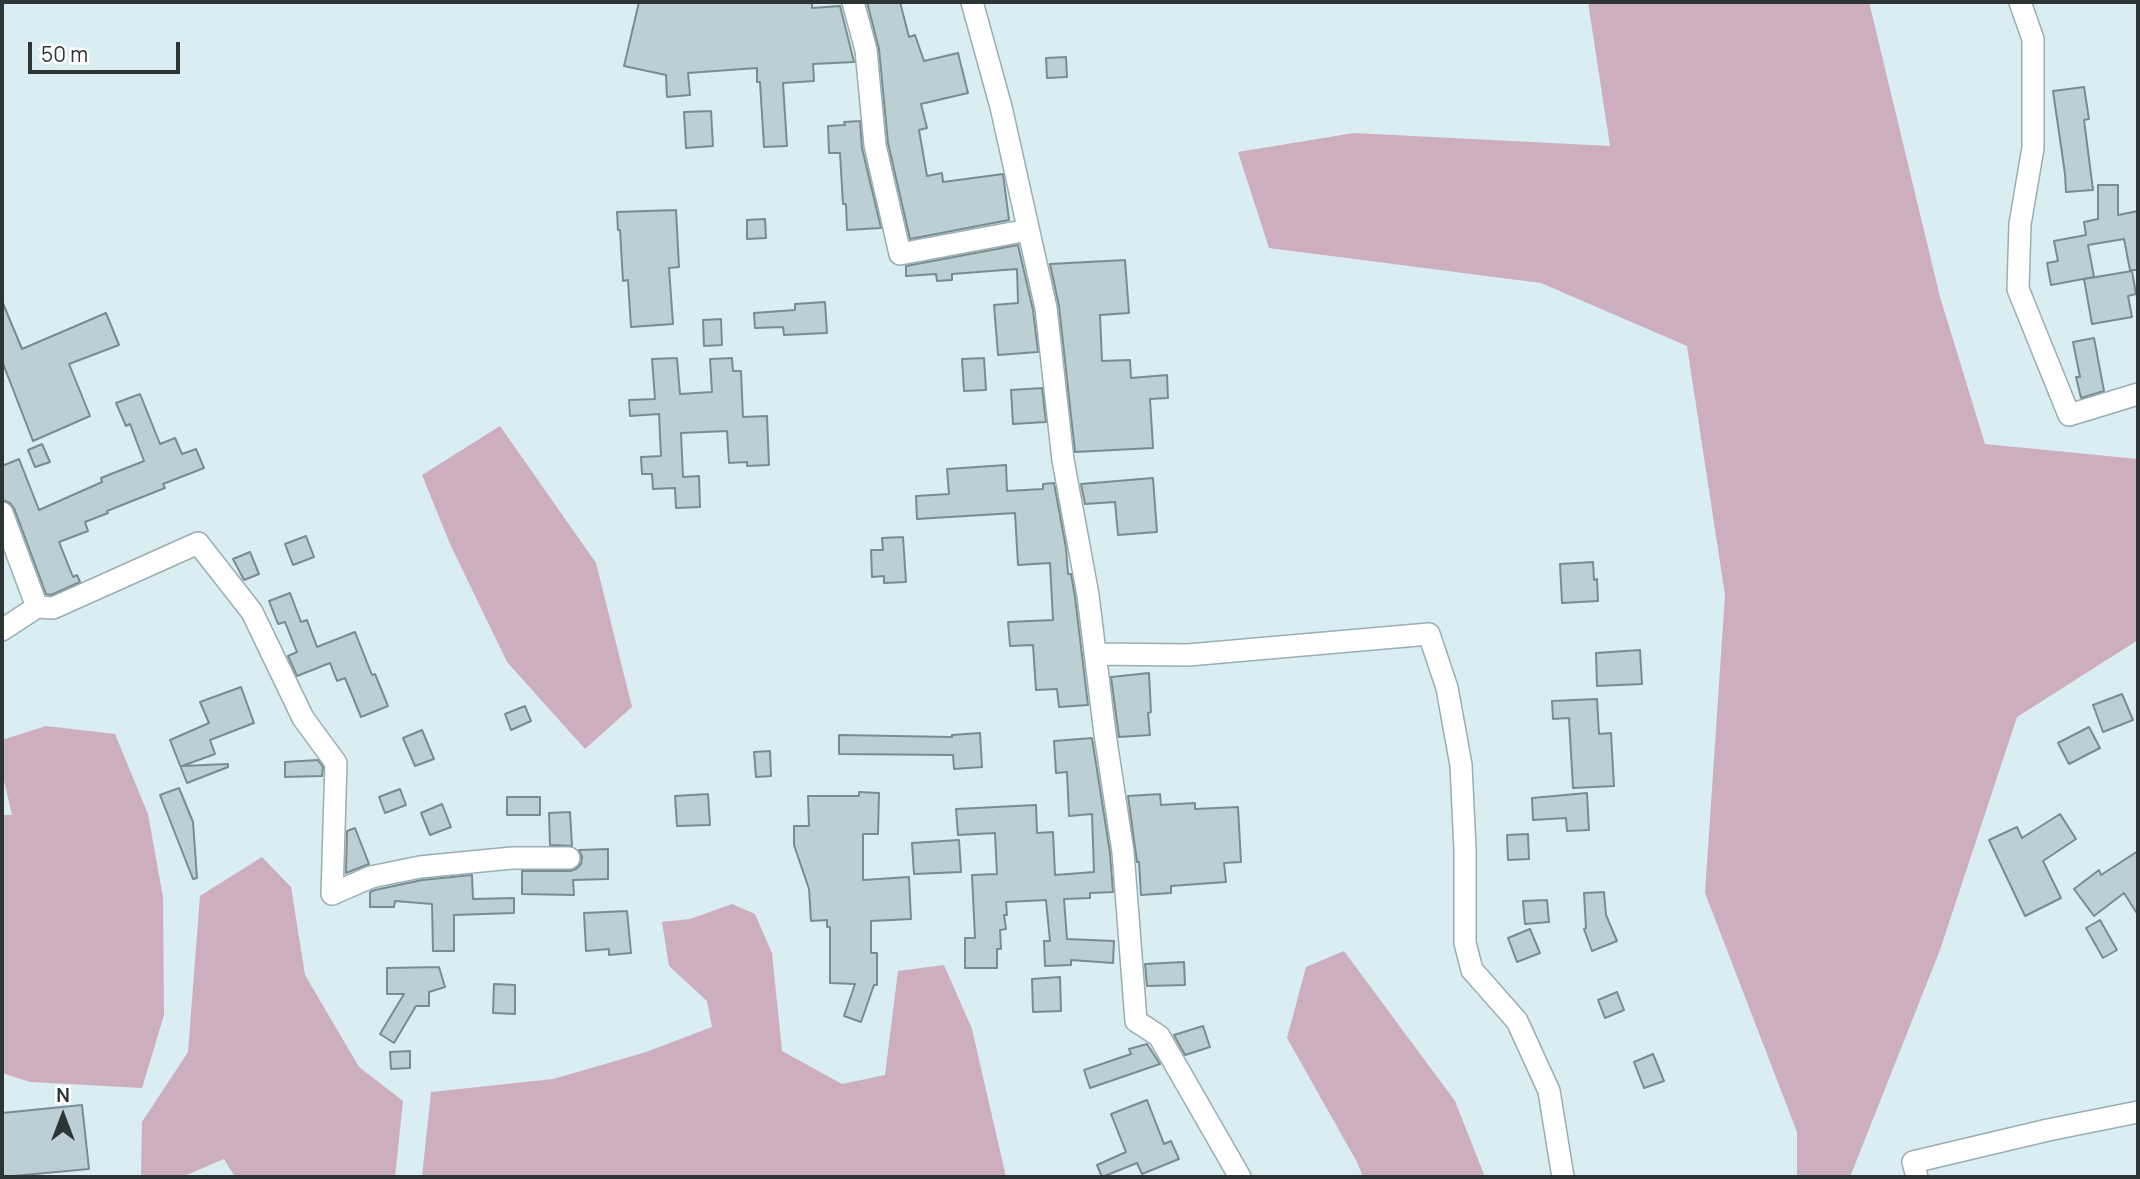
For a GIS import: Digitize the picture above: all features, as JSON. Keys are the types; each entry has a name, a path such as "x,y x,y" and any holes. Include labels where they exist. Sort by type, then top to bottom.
{"street":[{"path":"853,2 866,50 875,145 900,254 1028,230"},
{"path":"972,2 1001,107 1046,308 1063,460 1088,595 1123,852 1136,1021 1158,1036 1240,1177"},
{"path":"2020,2 2033,39 2034,148 2020,224 2018,289 2069,415 2138,394"},
{"path":"2,513 37,607"},
{"path":"2,630 37,607 53,608 198,543 252,612 303,718 336,763 332,894 371,877 419,867 512,858 569,858"},
{"path":"1095,654 1188,655 1429,635 1447,688 1461,765 1465,943 1472,971 1517,1021 1549,1091 1563,1177"},
{"path":"1917,1177 1913,1162 2138,1112"}],"shaded area":[{"path":"1588,2 1869,2 1940,297 1985,444 2138,459 2138,640 2017,717 1940,950 1850,1177 1797,1177 1797,1132 1705,893 1725,595 1687,346 1541,283 1269,248 1238,152 1354,133 1610,146"},
{"path":"500,426 596,563 632,707 585,749 507,662 450,544 422,475"},
{"path":"46,726 115,734 148,814 163,897 164,1015 142,1088 30,1082 2,1073 2,815 12,815 2,772 2,740"},
{"path":"262,857 291,887 305,975 359,1067 403,1101 395,1177 235,1177 224,1159 182,1177 141,1177 142,1122 188,1052 200,896"},
{"path":"732,904 755,914 772,953 782,1051 842,1084 885,1075 898,971 944,965 972,1029 1006,1177 422,1177 431,1092 553,1079 643,1053 712,1027 707,1001 669,966 662,922 690,919"},
{"path":"1344,951 1455,1101 1485,1177 1363,1177 1287,1038 1306,967"}],"building":[{"path":"639,2 812,2 812,8 840,6 854,62 813,64 814,81 783,83 787,146 764,147 757,68 688,73 690,95 667,97 666,75 624,66"},
{"path":"867,2 900,2 909,37 915,35 924,61 958,53 968,93 921,104 927,128 919,130 927,176 942,173 943,182 1003,174 1009,220 910,239 888,143 879,49"},
{"path":"1066,57 1067,77 1047,78 1046,58"},
{"path":"2084,87 2089,119 2084,120 2093,190 2066,192 2053,91"},
{"path":"711,111 713,146 686,148 684,112"},
{"path":"860,121 862,148 881,228 847,230 840,153 829,153 828,126"},
{"path":"2098,185 2118,185 2118,215 2138,211 2138,270 2130,270 2124,239 2088,245 2094,277 2051,285 2047,263 2058,261 2054,241 2086,235 2084,222 2098,219"},
{"path":"676,210 679,267 669,268 673,324 631,327 628,280 623,281 617,212"},
{"path":"765,219 766,238 747,239 747,220"},
{"path":"1018,245 1033,310 1038,352 998,355 994,305 1018,303 1017,269 952,274 952,280 937,281 936,274 906,276 906,266"},
{"path":"1125,260 1129,313 1100,315 1102,361 1130,360 1131,378 1167,375 1168,398 1150,399 1153,448 1075,452 1059,306 1050,264"},
{"path":"2132,271 2136,294 2128,296 2132,317 2092,324 2084,279"},
{"path":"2,301 22,349 106,313 119,345 69,364 90,416 33,441 2,361"},
{"path":"825,302 827,333 784,335 783,327 755,328 754,313 795,310 795,304"},
{"path":"721,319 722,345 704,346 703,320"},
{"path":"2094,338 2104,391 2081,398 2073,342"},
{"path":"677,358 680,394 712,392 710,359 732,358 733,371 741,371 743,417 767,416 769,465 729,463 727,431 681,433 683,477 699,476 700,507 676,508 675,488 653,489 652,474 642,474 641,457 661,456 659,414 630,416 629,400 655,399 652,359"},
{"path":"984,358 986,390 964,391 962,359"},
{"path":"1042,388 1046,422 1013,424 1011,390"},
{"path":"140,394 160,444 175,438 182,454 196,449 204,468 163,484 165,488 85,522 88,531 59,542 73,577 77,575 80,582 51,595 46,594 14,508 2,500 2,466 19,459 39,510 102,482 101,478 144,461 130,424 126,426 116,403"},
{"path":"42,444 50,462 35,467 28,450"},
{"path":"1006,465 1007,491 1043,489 1043,484 1054,483 1068,574 1071,574 1075,597 1088,705 1059,707 1057,689 1036,690 1033,645 1010,646 1008,622 1053,620 1050,563 1018,565 1015,513 917,519 916,496 949,494 947,469"},
{"path":"1153,478 1157,532 1118,535 1115,502 1085,504 1081,484"},
{"path":"306,536 314,557 293,565 285,544"},
{"path":"903,537 906,582 884,583 884,576 872,577 871,550 883,550 882,538"},
{"path":"250,552 259,574 244,580 233,559"},
{"path":"1593,562 1598,601 1562,603 1560,564"},
{"path":"290,593 301,622 307,620 317,647 355,632 388,706 361,717 345,678 337,681 330,663 297,676 288,656 297,652 285,622 278,624 269,601"},
{"path":"1640,650 1642,684 1597,686 1596,653"},
{"path":"1149,673 1150,735 1119,737 1111,677"},
{"path":"241,687 254,723 210,740 215,754 182,766 228,764 228,767 187,783 170,740 209,723 200,702"},
{"path":"2122,694 2133,720 2103,732 2093,705"},
{"path":"1597,699 1599,734 1611,733 1614,786 1573,788 1569,718 1553,719 1552,701"},
{"path":"525,706 531,721 511,730 505,714"},
{"path":"2089,727 2100,748 2069,764 2058,743"},
{"path":"422,730 434,759 415,766 403,738"},
{"path":"980,733 982,767 954,769 953,755 839,754 839,735 952,737"},
{"path":"1092,738 1110,853 1113,892 1090,893 1090,898 1064,899 1067,939 1114,941 1113,963 1071,960 1071,965 1045,966 1044,941 1050,941 1046,900 1006,902 1006,929 1000,930 1001,949 997,949 997,968 965,968 965,938 975,938 972,875 997,874 995,833 958,835 956,809 1036,805 1037,833 1053,832 1055,875 1094,872 1092,814 1069,816 1067,772 1056,773 1054,741"},
{"path":"770,751 771,776 756,777 754,752"},
{"path":"318,760 323,767 322,776 285,777 285,762"},
{"path":"179,788 193,822 197,878 193,879 160,795"},
{"path":"400,789 406,805 385,813 379,797"},
{"path":"859,792 879,793 878,834 863,834 863,880 909,877 911,919 871,921 871,953 877,953 877,985 874,985 861,1022 844,1016 855,984 830,983 830,927 827,927 827,920 811,921 809,889 794,845 794,826 809,826 808,796 859,796"},
{"path":"1587,793 1589,830 1567,831 1566,818 1533,820 1532,798"},
{"path":"708,794 710,825 677,826 675,796"},
{"path":"1160,794 1161,805 1195,803 1195,809 1238,807 1241,862 1224,863 1226,882 1171,886 1171,893 1141,895 1139,862 1128,796"},
{"path":"507,797 540,797 540,815 507,815"},
{"path":"442,804 451,827 430,835 421,813"},
{"path":"570,812 572,846 550,845 549,813"},
{"path":"2060,814 2076,839 2043,861 2061,898 2025,916 1989,840 2017,827 2022,838"},
{"path":"355,828 369,864 346,873 347,831"},
{"path":"1528,834 1529,859 1508,860 1507,835"},
{"path":"959,840 961,872 914,874 912,843"},
{"path":"608,849 608,879 573,880 574,895 522,894 522,871 570,871 581,864 579,850"},
{"path":"2138,851 2138,915 2124,893 2094,916 2074,889 2099,870 2101,875"},
{"path":"472,875 473,899 514,898 514,913 454,915 454,951 433,951 432,904 395,901 394,907 370,907 370,892 375,890 422,880"},
{"path":"1604,892 1606,915 1617,941 1592,951 1584,929 1584,893"},
{"path":"1547,900 1549,922 1525,924 1523,901"},
{"path":"627,911 631,953 609,955 609,949 586,951 584,913"},
{"path":"2100,920 2117,950 2103,958 2086,928"},
{"path":"1530,929 1540,953 1517,962 1508,938"},
{"path":"1184,962 1185,985 1147,986 1145,964"},
{"path":"439,967 445,987 429,992 429,1006 416,1006 394,1043 380,1034 404,994 387,994 387,968"},
{"path":"1060,977 1061,1011 1033,1012 1032,979"},
{"path":"494,984 515,985 515,1014 493,1013"},
{"path":"1617,992 1624,1010 1605,1018 1598,1000"},
{"path":"1203,1026 1210,1047 1185,1055 1174,1035"},
{"path":"1147,1044 1160,1064 1090,1088 1084,1070 1131,1054 1129,1049"},
{"path":"410,1051 410,1068 391,1069 390,1052"},
{"path":"1653,1054 1664,1081 1644,1088 1634,1062"},
{"path":"1147,1100 1164,1144 1171,1141 1179,1159 1142,1174 1137,1163 1102,1177 1097,1165 1126,1152 1111,1114"},
{"path":"82,1105 89,1169 2,1177 2,1113"}]}
